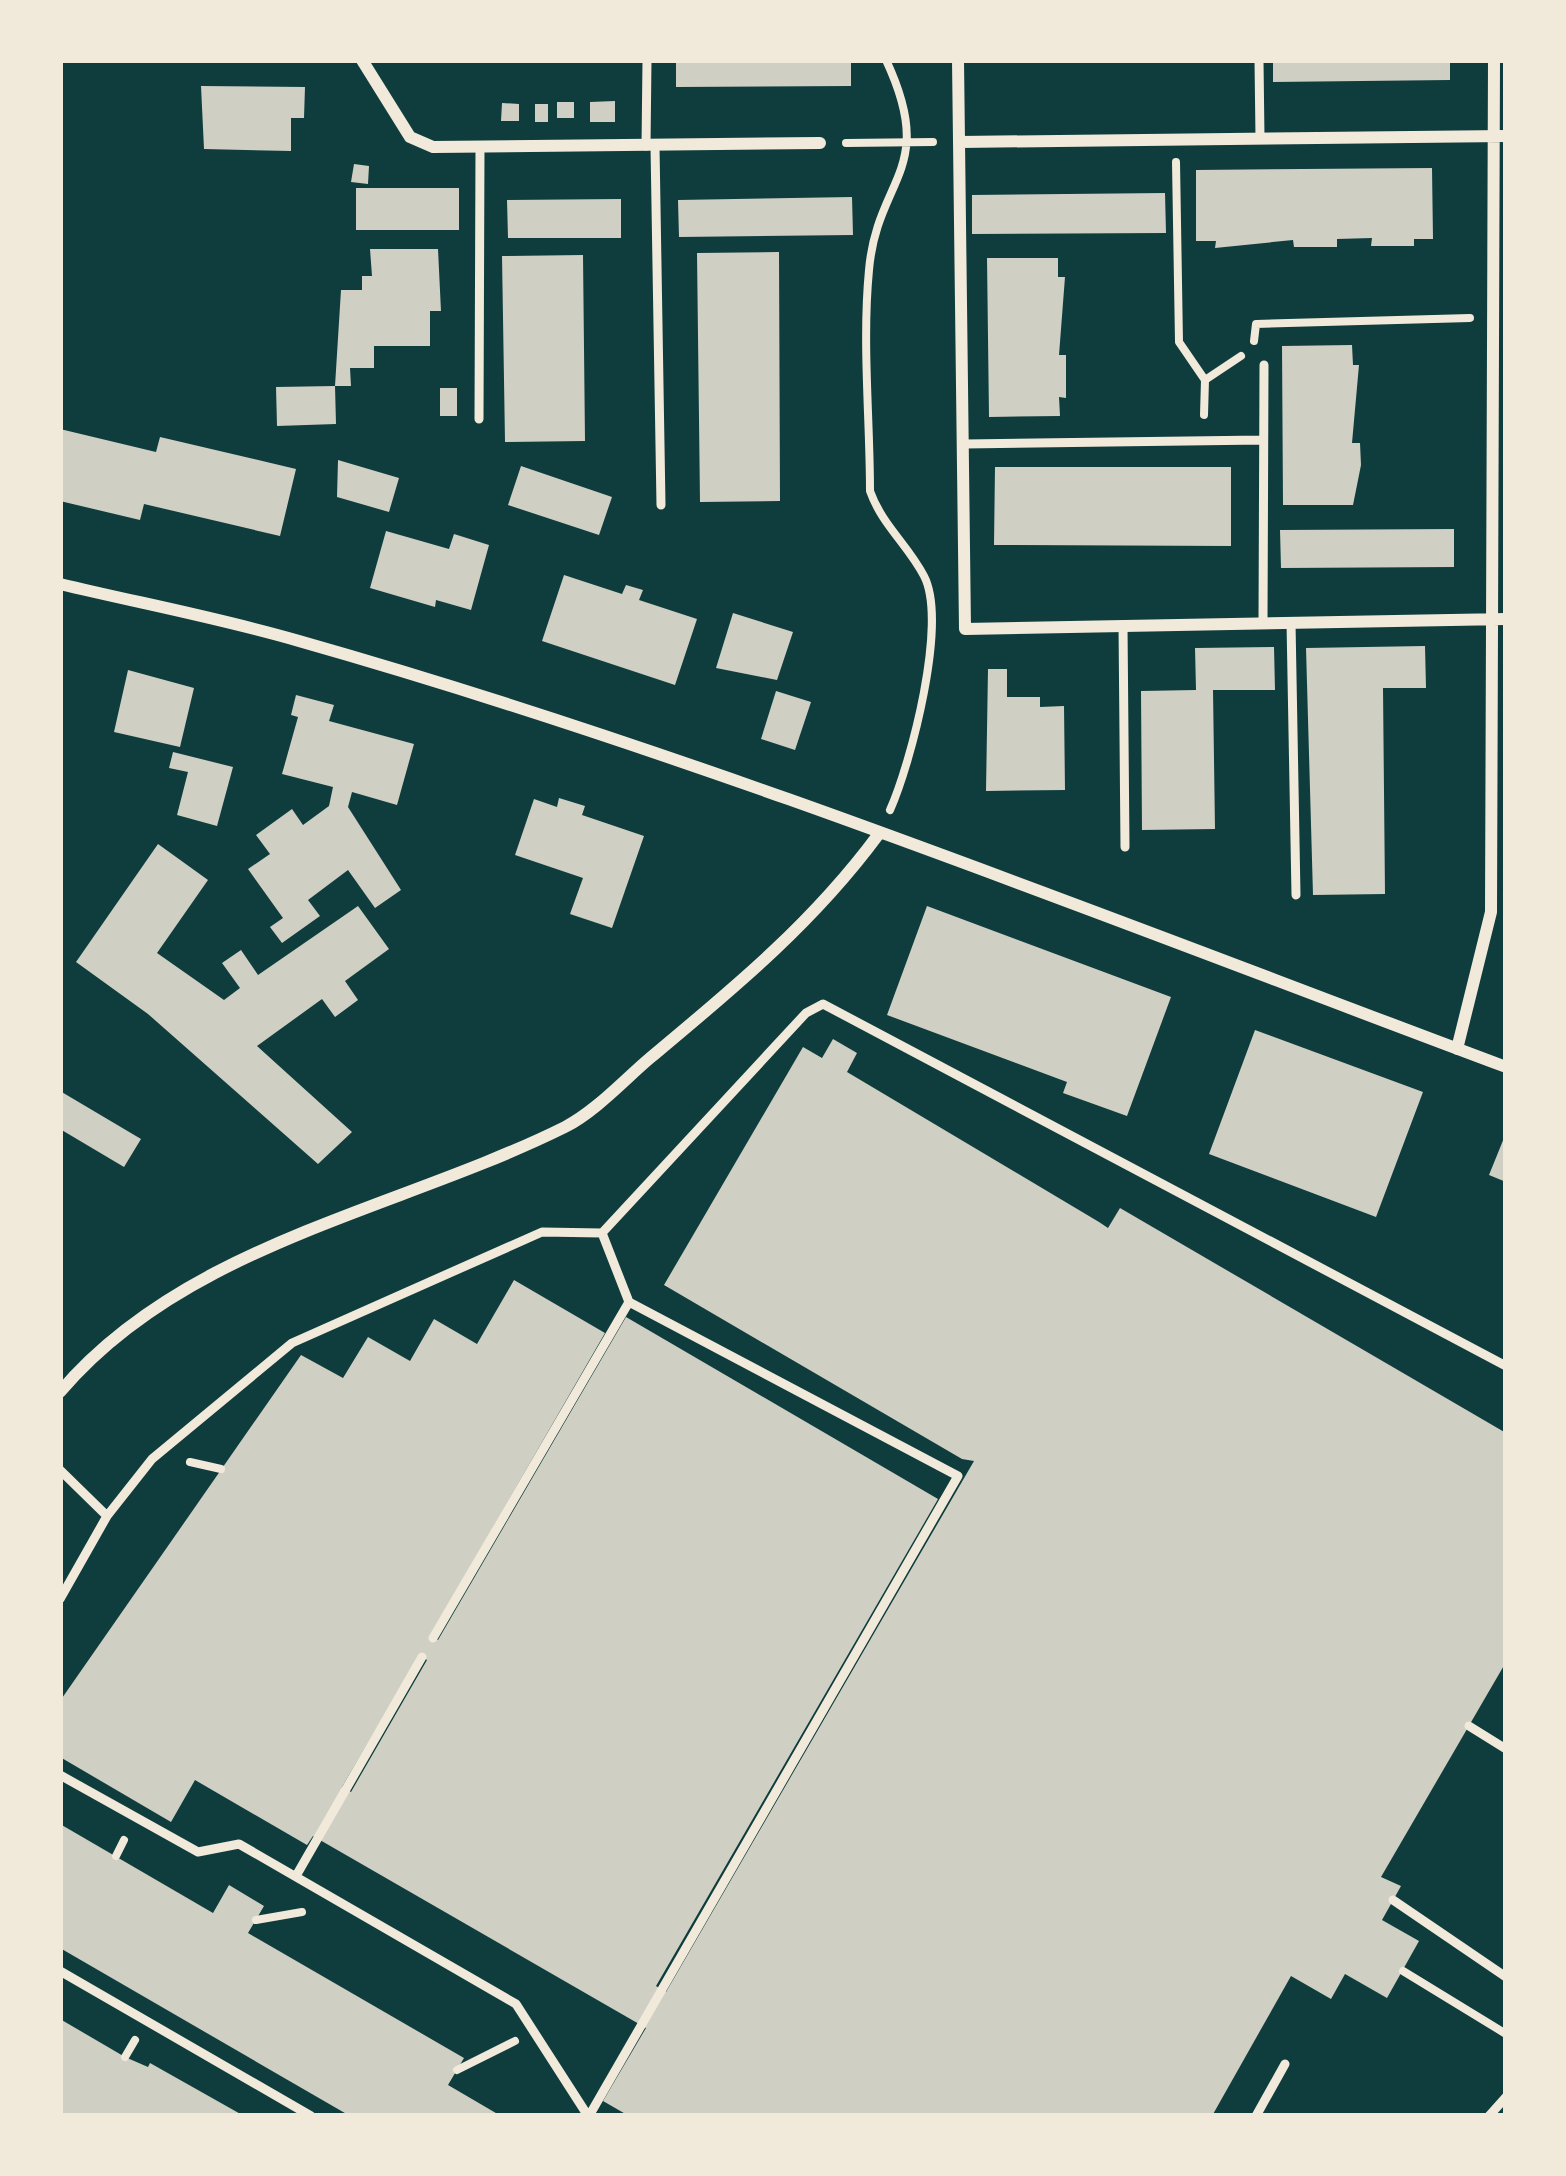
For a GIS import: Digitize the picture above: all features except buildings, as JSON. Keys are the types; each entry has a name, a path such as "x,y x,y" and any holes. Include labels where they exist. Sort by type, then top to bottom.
{"street":[{"path":"362,60 420,144 820,143"},
{"path":"958,60 965,628 1500,620"},
{"path":"1457,1049 1491,912 1500,620 1495,318 1501,136 1494,60"},
{"path":"960,142 1501,136"},
{"path":"60,584 295,639 507,704 1506,1067"},
{"path":"60,1392 144,1317 218,1272 570,1125 779,951 837,890 878,836"}],"lane":[{"path":"647,60 661,505"},
{"path":"1259,60 1260,138"},
{"path":"479,418 480,147"},
{"path":"1262,623 1264,365"},
{"path":"965,444 1263,440"},
{"path":"1292,622 1296,895"},
{"path":"1123,626 1125,847"},
{"path":"60,1599 107,1516 152,1459 292,1343 542,1232 602,1233 806,1013 823,1004 1506,1366"},
{"path":"60,1775 198,1852 239,1844 516,2004 589,2116 958,1476 628,1302 602,1233"},
{"path":"434,1638 628,1302"},
{"path":"60,1470 107,1516"},
{"path":"296,1876 422,1657"},
{"path":"1469,1726 1506,1749"},
{"path":"1393,1900 1506,1978"},
{"path":"60,1971 311,2116"},
{"path":"1256,2116 1286,2064"},
{"path":"1490,2116 1506,2097"}],"path":[{"path":"878,836 906,774 934,604 925,576 880,520 870,491 869,268 910,142 904,103 886,60"},
{"path":"1176,140 1179,342 1205,380 1203,440"},
{"path":"820,143 960,142"},
{"path":"1205,380 1253,348 1256,323 1495,318"},
{"path":"209,1464 221,1469"},
{"path":"1403,1971 1506,2034"},
{"path":"457,2070 533,2032"}]}
